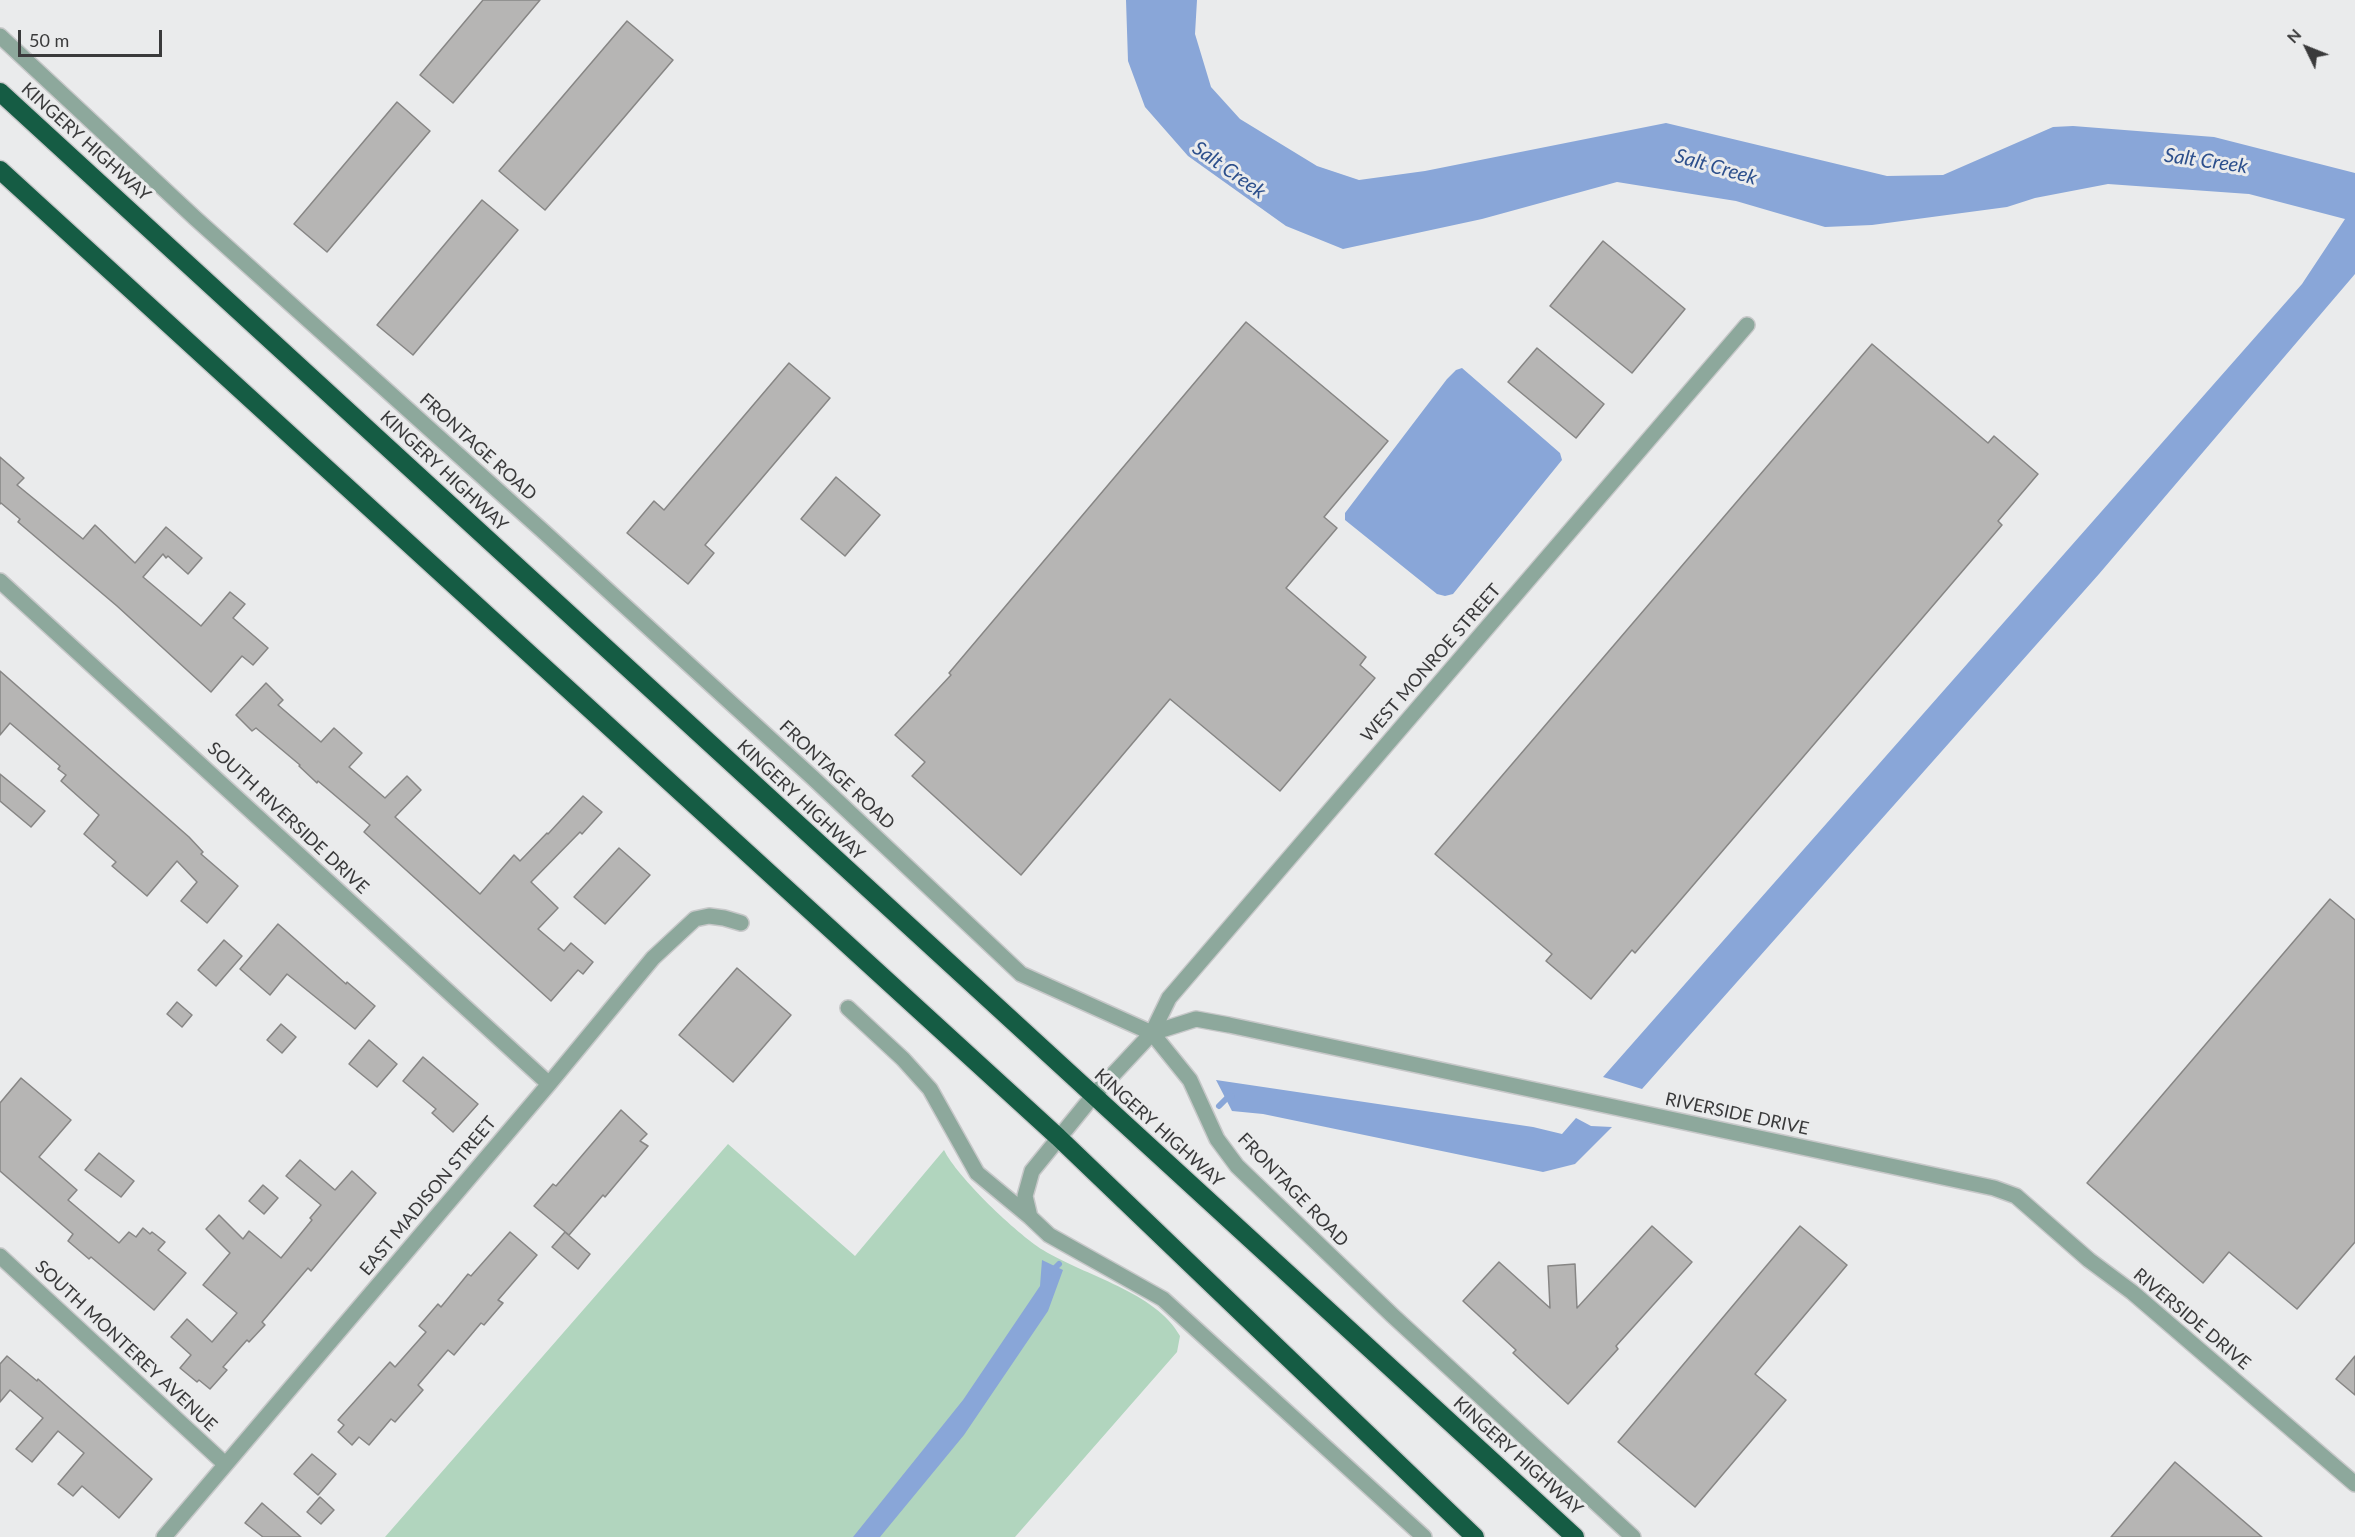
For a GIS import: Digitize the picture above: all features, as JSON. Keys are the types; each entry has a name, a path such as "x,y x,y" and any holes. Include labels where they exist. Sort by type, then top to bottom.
{"highway":[{"name":"KINGERY HIGHWAY","path":"0,92 1575,1537"},
{"path":"0,170 1058,1137 1475,1537"}],"street":[{"name":"FRONTAGE ROAD","path":"0,36 210,232 544,532 1021,974 1152,1033 1190,1080 1217,1139 1237,1166 1392,1315 1633,1537"},
{"name":"WEST MONROE STREET","path":"1152,1033 1169,998 1747,325"},
{"name":"SOUTH RIVERSIDE DRIVE","path":"0,581 549,1084"},
{"name":"EAST MADISON STREET","path":"164,1537 549,1084 653,958 694,919 709,916 741,923"},
{"path":"848,1008 903,1059 930,1089 977,1173 1049,1235 1163,1299 1424,1537"},
{"name":"RIVERSIDE DRIVE","path":"1058,1137 1152,1033 1196,1019 1984,1186 2016,1196 2089,1260 2132,1292 2355,1484"},
{"path":"1030,1217 1025,1196 1032,1171 1058,1137"},
{"name":"SOUTH MONTEREY AVENUE","path":"0,1256 225,1464"}],"green space":[{"path":"728,1144 855,1256 944,1150 974,1189 1032,1242 1060,1259 1137,1296 1169,1321 1180,1336 1177,1352 1015,1537 385,1537"}],"water":[{"name":"Salt Creek","path":"1126,0 1197,0 1195,34 1211,87 1240,119 1317,166 1359,180 1425,171 1666,123 1887,176 1943,175 2053,127 2073,126 2214,137 2355,173 2355,274 2099,574 1642,1089 1603,1077 2302,284 2345,219 2249,194 2108,184 2035,198 2007,207 1872,225 1825,227 1736,201 1617,182 1482,219 1343,249 1286,226 1188,156 1145,107 1128,61"},
{"path":"1462,368 1560,453 1562,460 1453,594 1445,596 1437,594 1345,520 1345,513 1447,379 1456,370"},
{"path":"1216,1080 1533,1127 1562,1134 1576,1118 1591,1126 1612,1127 1575,1164 1543,1172 1263,1114 1232,1111"},
{"path":"1042,1260 1063,1270 1048,1311 964,1435 880,1537 853,1537 963,1400 1040,1286"}],"building":[{"path":"483,0 540,0 453,103 420,75"},
{"path":"627,21 673,60 545,210 499,171"},
{"path":"397,102 430,131 327,252 294,224"},
{"path":"482,200 518,230 413,355 377,325"},
{"path":"1603,241 1685,309 1632,373 1550,306"},
{"path":"1246,322 1388,441 1324,517 1337,528 1286,588 1366,657 1360,665 1375,678 1280,791 1170,699 1021,875 912,776 925,762 895,735 951,675 949,673"},
{"path":"1872,344 1988,443 1994,436 2038,474 1998,521 2002,525 1635,953 1632,950 1591,999 1546,961 1552,954 1435,854"},
{"path":"1537,348 1604,404 1576,438 1508,382"},
{"path":"789,363 830,398 705,545 714,553 688,584 627,533 654,501 664,510"},
{"path":"0,457 24,478 17,485 83,539 95,525 135,563 166,527 202,558 188,574 163,554 143,577 201,626 230,592 245,604 233,618 268,648 253,665 242,656 211,692 117,606 18,522 20,519 0,504"},
{"path":"836,477 880,515 845,556 801,519"},
{"path":"0,671 189,837 203,852 201,854 238,886 207,923 181,901 197,882 177,861 147,896 112,866 116,862 84,834 99,815 61,781 66,775 58,769 60,766 10,723 0,735"},
{"path":"266,683 283,700 278,705 321,742 334,728 362,753 349,767 385,798 407,776 421,790 395,817 480,894 514,855 520,861 583,796 602,812 531,882 558,908 538,929 564,951 571,943 593,962 583,974 578,970 551,1001 364,832 370,825 318,781 317,783 300,765 256,728 252,731 236,715"},
{"path":"0,774 45,811 31,827 0,801"},
{"path":"619,848 650,875 605,924 574,897"},
{"path":"2330,899 2355,920 2355,1242 2297,1309 2229,1252 2203,1283 2087,1183"},
{"path":"278,924 346,984 347,982 375,1006 355,1029 287,974 270,995 240,969"},
{"path":"224,940 242,956 216,986 198,970"},
{"path":"737,968 791,1015 733,1082 679,1035"},
{"path":"177,1002 192,1015 182,1027 167,1014"},
{"path":"281,1024 296,1037 282,1053 267,1040"},
{"path":"369,1040 397,1064 377,1087 349,1064"},
{"path":"423,1057 478,1104 453,1132 432,1113 436,1109 403,1081"},
{"path":"21,1078 71,1120 39,1157 77,1190 68,1200 119,1243 129,1232 136,1237 143,1228 150,1234 152,1232 165,1242 158,1250 186,1273 154,1310 91,1257 89,1259 68,1241 73,1234 0,1171 0,1103"},
{"path":"621,1110 647,1134 640,1141 648,1146 569,1235 534,1206 553,1184 556,1186"},
{"path":"99,1153 134,1181 121,1197 85,1170"},
{"path":"300,1160 335,1190 352,1171 376,1193 311,1271 308,1268 262,1322 265,1325 249,1342 247,1340 223,1367 227,1370 210,1389 180,1368 191,1355 171,1337 187,1319 212,1342 237,1313 203,1285 230,1253 206,1229 219,1215 243,1239 249,1231 281,1258 312,1220 310,1218 321,1205 286,1176"},
{"path":"263,1185 278,1198 264,1214 249,1201"},
{"path":"1652,1226 1692,1262 1616,1346 1618,1349 1568,1404 1513,1353 1516,1350 1463,1301 1499,1262 1550,1308 1548,1266 1575,1264 1577,1308"},
{"path":"1800,1226 1847,1265 1755,1374 1786,1400 1695,1507 1618,1442"},
{"path":"510,1232 537,1255 498,1300 503,1303 484,1325 481,1323 454,1355 448,1350 418,1385 423,1390 395,1422 391,1419 369,1445 359,1437 352,1445 338,1432 344,1425 338,1420 390,1362 395,1367 426,1332 419,1326 438,1304 441,1307 468,1274 471,1276"},
{"path":"565,1232 590,1254 578,1269 552,1247"},
{"path":"7,1356 37,1381 38,1379 152,1479 119,1518 82,1486 73,1496 58,1484 84,1453 58,1431 32,1462 16,1449 43,1418 10,1390 0,1402 0,1364"},
{"path":"2355,1356 2355,1395 2336,1379"},
{"path":"312,1454 336,1474 318,1495 294,1474"},
{"path":"2175,1462 2262,1537 2111,1537"},
{"path":"320,1497 334,1510 321,1524 307,1512"},
{"path":"262,1503 301,1537 263,1537 245,1523"}],"waterway":[{"path":"1219,1106 1229,1096 1232,1096"},
{"path":"1051,1272 1059,1264"}]}
